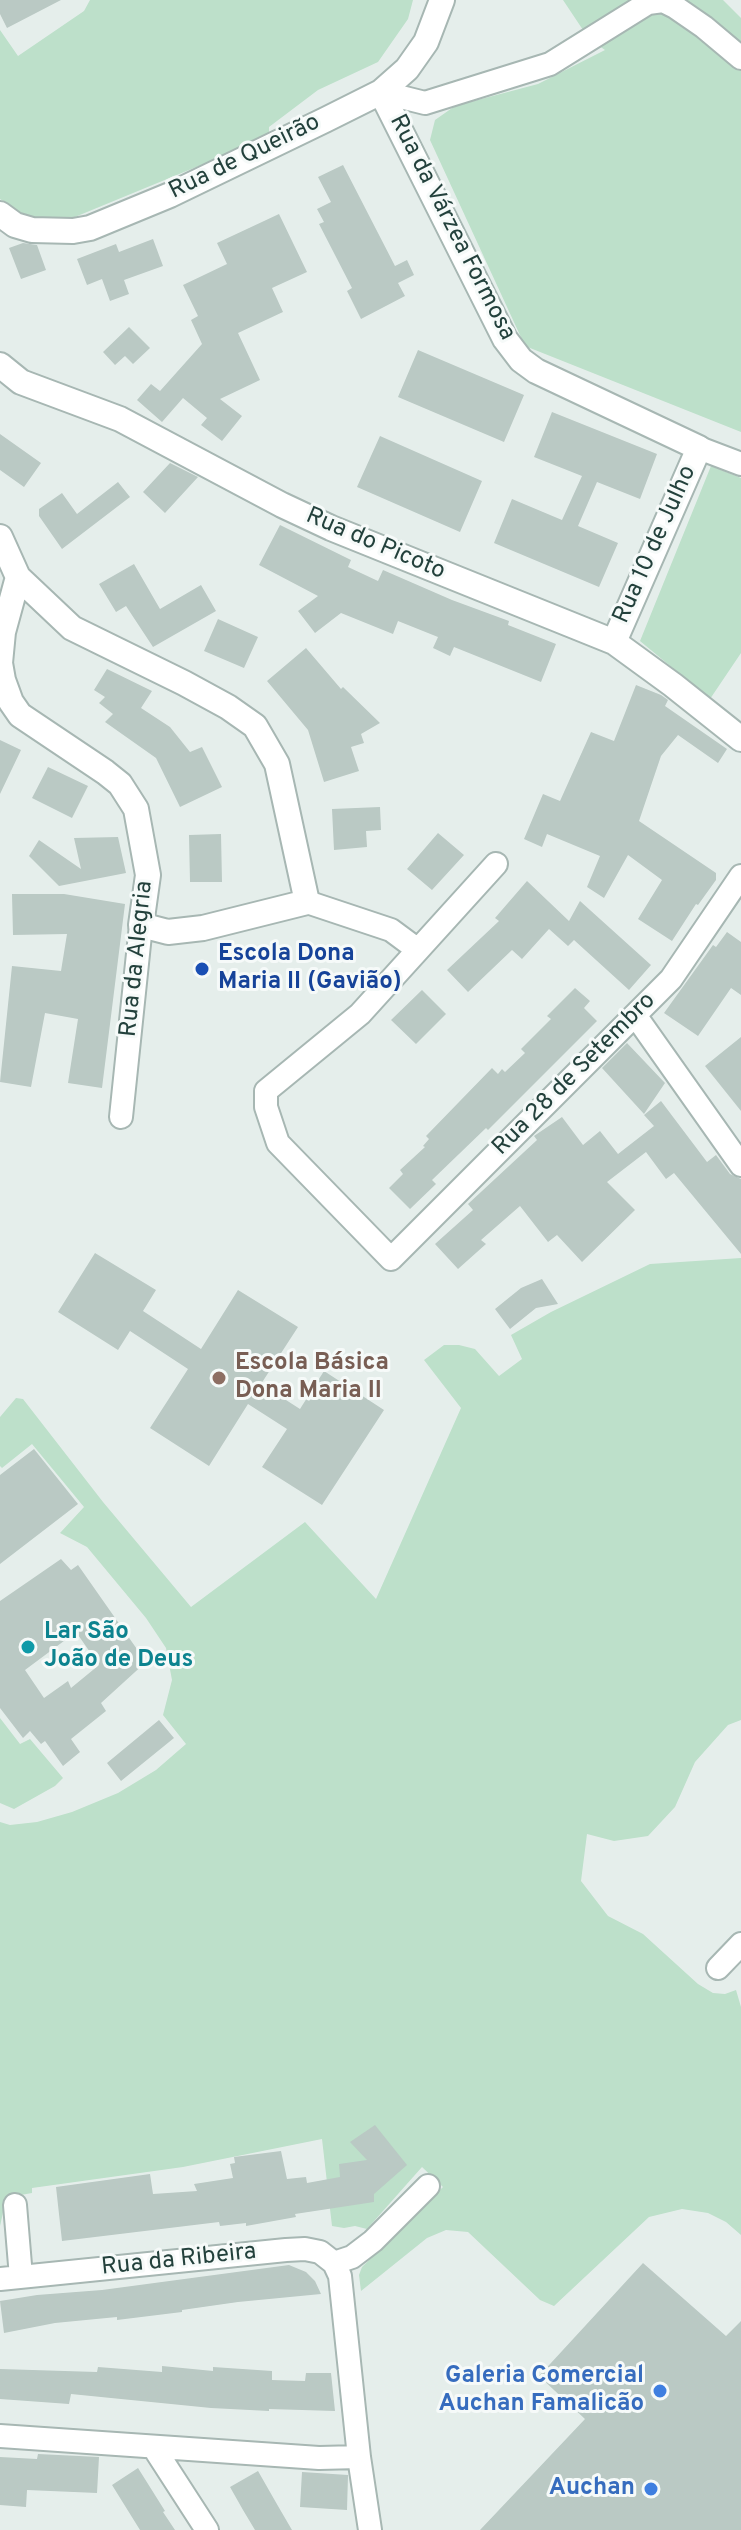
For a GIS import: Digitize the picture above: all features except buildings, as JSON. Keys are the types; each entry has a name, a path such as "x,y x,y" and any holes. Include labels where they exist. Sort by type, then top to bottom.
{"street":[{"name":"Rua de Queirão","path":"0,214 15,225 32,230 73,231 90,228 170,195 381,92 407,69 426,42 442,0"},
{"path":"381,92 425,103 550,64 648,3 663,1 704,27 741,58"},
{"name":"Rua da Várzea Formosa","path":"381,92 505,339 521,360 536,371 699,448 741,464"},
{"name":"Rua do Picoto","path":"0,365 21,382 120,419 331,528 614,642 741,739"},
{"name":"Rua 10 de Julho","path":"614,642 699,448"},
{"path":"0,537 18,577 72,628 206,695 255,726 277,764 307,902"},
{"name":"Rua da Alegria","path":"18,577 3,632 0,663 11,702 20,715 120,784 136,809 148,875 121,1117"},
{"path":"141,925 168,932 203,928 307,902 391,930 418,950 496,864"},
{"name":"Rua 28 de Setembro","path":"418,950 360,1014 266,1091 266,1107 278,1143 391,1259 671,979 741,876"},
{"path":"635,1015 741,1165"},
{"path":"718,1968 741,1944"},
{"path":"370,2530 340,2276 334,2263 352,2257 373,2241 428,2186"},
{"name":"Rua da Ribeira","path":"15,2205 10,2278 286,2250 313,2250 334,2263"},
{"path":"0,2436 319,2458 359,2457"},
{"path":"154,2448 207,2530"}],"green space":[{"path":"90,0 413,0 408,19 378,62 318,90 269,127 269,137 70,219 40,221 24,215 0,199 0,30 18,56 84,11"},
{"path":"563,0 723,0 741,18 741,432 525,346 430,140 435,120 455,106 538,84 605,50 589,39"},
{"path":"711,466 741,478 741,653 710,699 640,641"},
{"path":"741,1258 741,1720 728,1725 695,1762 675,1807 648,1836 614,1841 587,1834 581,1881 608,1916 643,1934 698,1984 713,1993 725,1994 736,1990 741,2007 741,2235 726,2222 708,2213 682,2209 649,2217 554,2306 540,2300 468,2232 446,2230 427,2238 361,2291 359,2275 362,2267 443,2187 422,2167 367,2229 332,2226 322,2139 183,2167 32,2188 32,2193 4,2198 0,2226 0,1822 10,1825 37,1822 118,1793 156,1770 186,1744 163,1715 172,1680 166,1648 146,1618 87,1547 60,1533 84,1507 32,1444 2,1468 0,1466 0,1417 16,1398 23,1399 103,1502 191,1607 305,1522 376,1599 461,1408 424,1360 444,1345 459,1345 475,1349 499,1376 522,1359 511,1335 551,1312 650,1264"},
{"path":"0,1718 20,1744 30,1739 63,1778 55,1786 14,1809 0,1803"}],"place":[{"name":"Escola Dona Maria II (Gavião)","path":"202,969"},
{"name":"Escola Básica Dona Maria II","path":"219,1378"},
{"name":"Lar São João de Deus","path":"28,1647"},
{"name":"Galeria Comercial Auchan Famalicão","path":"660,2391"},
{"name":"Auchan","path":"651,2489"}]}
